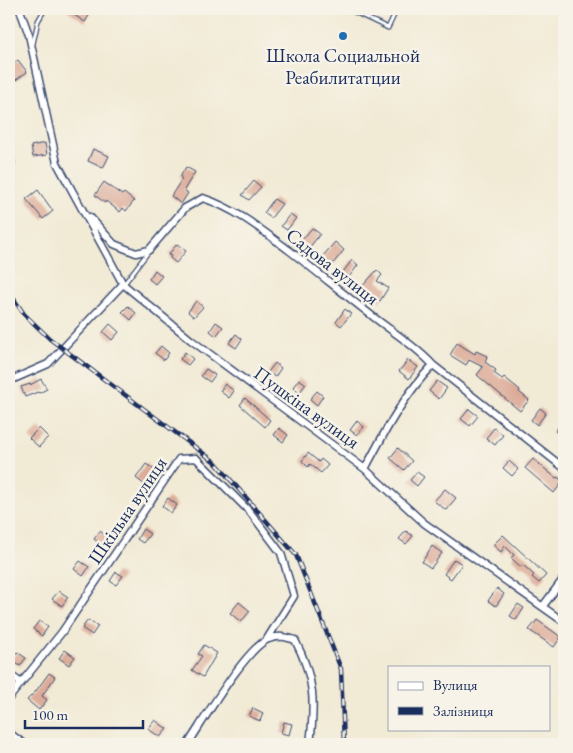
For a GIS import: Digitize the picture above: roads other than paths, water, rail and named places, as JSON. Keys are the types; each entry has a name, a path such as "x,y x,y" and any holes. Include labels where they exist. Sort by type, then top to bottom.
{"street":[{"name":"Пушкіна вулиця","path":"18,9 26,27 32,49 57,162 124,284 199,346 365,469 424,523 564,622"},
{"name":"Садова вулиця","path":"149,250 185,208 202,198 220,204 252,222 387,328 424,354 433,364 564,468"},
{"path":"82,209 114,244 136,253 149,250"},
{"path":"9,382 48,364 124,284"},
{"path":"365,469 401,404 433,364"},
{"name":"Шкільна вулиця","path":"9,698 62,632 179,459 196,458 250,512 281,553 294,596 267,639"},
{"path":"543,606 564,578"},
{"path":"188,744 229,681 253,652 267,639 283,636 295,640 305,660 312,687 314,711 310,744"},
{"path":"9,674 22,683"},
{"path":"9,733 24,744"}],"lane":[{"path":"32,49 38,21 46,9"},
{"path":"348,9 388,28 397,9"},
{"path":"124,284 149,250"}],"railway":[{"path":"9,292 24,314 50,339 215,462 296,555 341,669 344,744"}],"place":[{"name":"Школа Социальной Реабилитатции","path":"343,36"}]}
